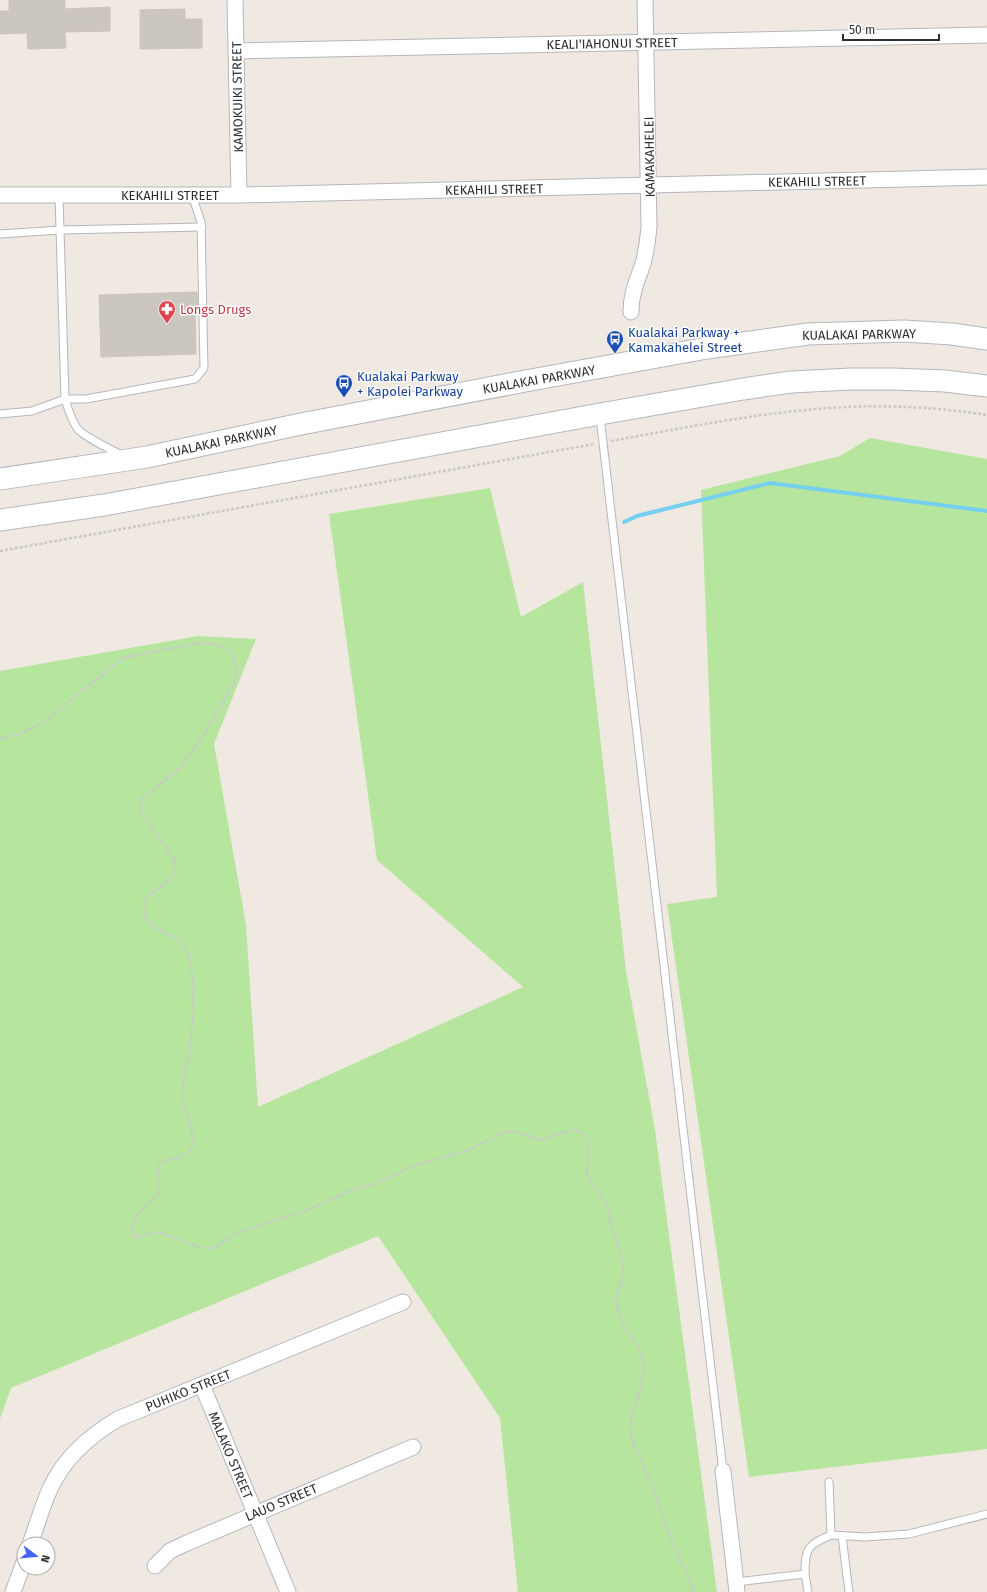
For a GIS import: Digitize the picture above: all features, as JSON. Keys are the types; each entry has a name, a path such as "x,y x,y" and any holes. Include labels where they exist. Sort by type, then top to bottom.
{"main road":[{"name":"KUALAKAI PARKWAY","path":"0,479 129,460 301,424 707,348 808,334 904,331 952,334 987,339"},
{"path":"0,520 112,503 743,389 803,381 851,379 945,381 987,386"}],"street":[{"name":"KAMOKUIKI STREET","path":"235,0 240,195"},
{"name":"KAMAKAHELEI","path":"631,312 632,292 643,264 650,227 645,0"},
{"name":"KEALI'IAHONUI STREET","path":"236,51 987,35"},
{"name":"KEKAHILI STREET","path":"0,195 240,195 987,178"},
{"name":"PUHIKO STREET","path":"33,1536 49,1490 57,1475 77,1449 103,1427 118,1419 202,1384 403,1302"},
{"name":"MALAKO STREET","path":"202,1384 288,1592"},
{"name":"LAUO STREET","path":"155,1566 163,1557 178,1546 413,1447"},
{"path":"723,1471 737,1587"},
{"path":"13,1592 19,1576"}],"lane":[{"path":"59,195 65,399 78,430 89,438 129,460"},
{"path":"0,414 32,411 65,399 86,399 195,379 204,368 202,227 192,195"},
{"path":"0,234 60,230 202,227"},
{"path":"600,414 723,1471"},
{"path":"828,1482 831,1535"},
{"path":"808,1592 805,1557 813,1543 831,1535 865,1537 909,1534 987,1514"},
{"path":"842,1536 849,1592"},
{"path":"737,1587 806,1574"}],"path":[{"path":"0,551 755,416 830,408 898,407 934,408 987,415"},
{"path":"0,739 23,732 41,724 55,715 79,692 103,675 122,658 211,642 218,644 231,653 236,660 237,666 237,674 234,683 201,739 181,767 142,799 140,806 141,813 174,859 175,873 172,878 150,894 144,909 145,917 149,923 177,938 183,943 190,961 192,996 191,1023 188,1058 182,1092 182,1104 190,1127 193,1142 187,1154 182,1157 166,1160 160,1164 157,1170 159,1184 158,1191 134,1218 132,1225 133,1235 137,1238 158,1232 197,1246 214,1248 242,1231 308,1210 350,1191 377,1183 416,1165 469,1150 505,1132 514,1131 541,1140 571,1130 581,1131 587,1139 587,1176 608,1206 623,1266 623,1276 617,1302 619,1315 622,1323 642,1354 644,1360 643,1375 631,1417 632,1436 663,1521 694,1592"}],"green space":[{"path":"870,438 987,459 987,1449 749,1477 667,904 717,897 701,490 840,456"},
{"path":"490,488 521,617 583,582 626,971 655,1130 717,1592 518,1592 500,1418 378,1236 11,1388 0,1419 0,671 198,636 256,639 214,744 246,925 258,1107 523,987 377,860 329,514"}],"building":[{"path":"9,0 65,0 65,9 110,7 110,31 65,32 66,48 28,49 27,33 0,34 0,11 9,11"},
{"path":"185,9 185,19 202,19 202,48 140,49 140,10"},
{"path":"197,292 198,309 195,309 196,354 101,357 99,295"}],"waterway":[{"path":"624,522 637,516 770,483 987,511"}],"place":[{"name":"Longs Drugs","path":"167,324"},
{"name":"Kualakai Parkway + Kamakahelei Street","path":"615,354"},
{"name":"Kualakai Parkway + Kapolei Parkway","path":"344,398"}]}
